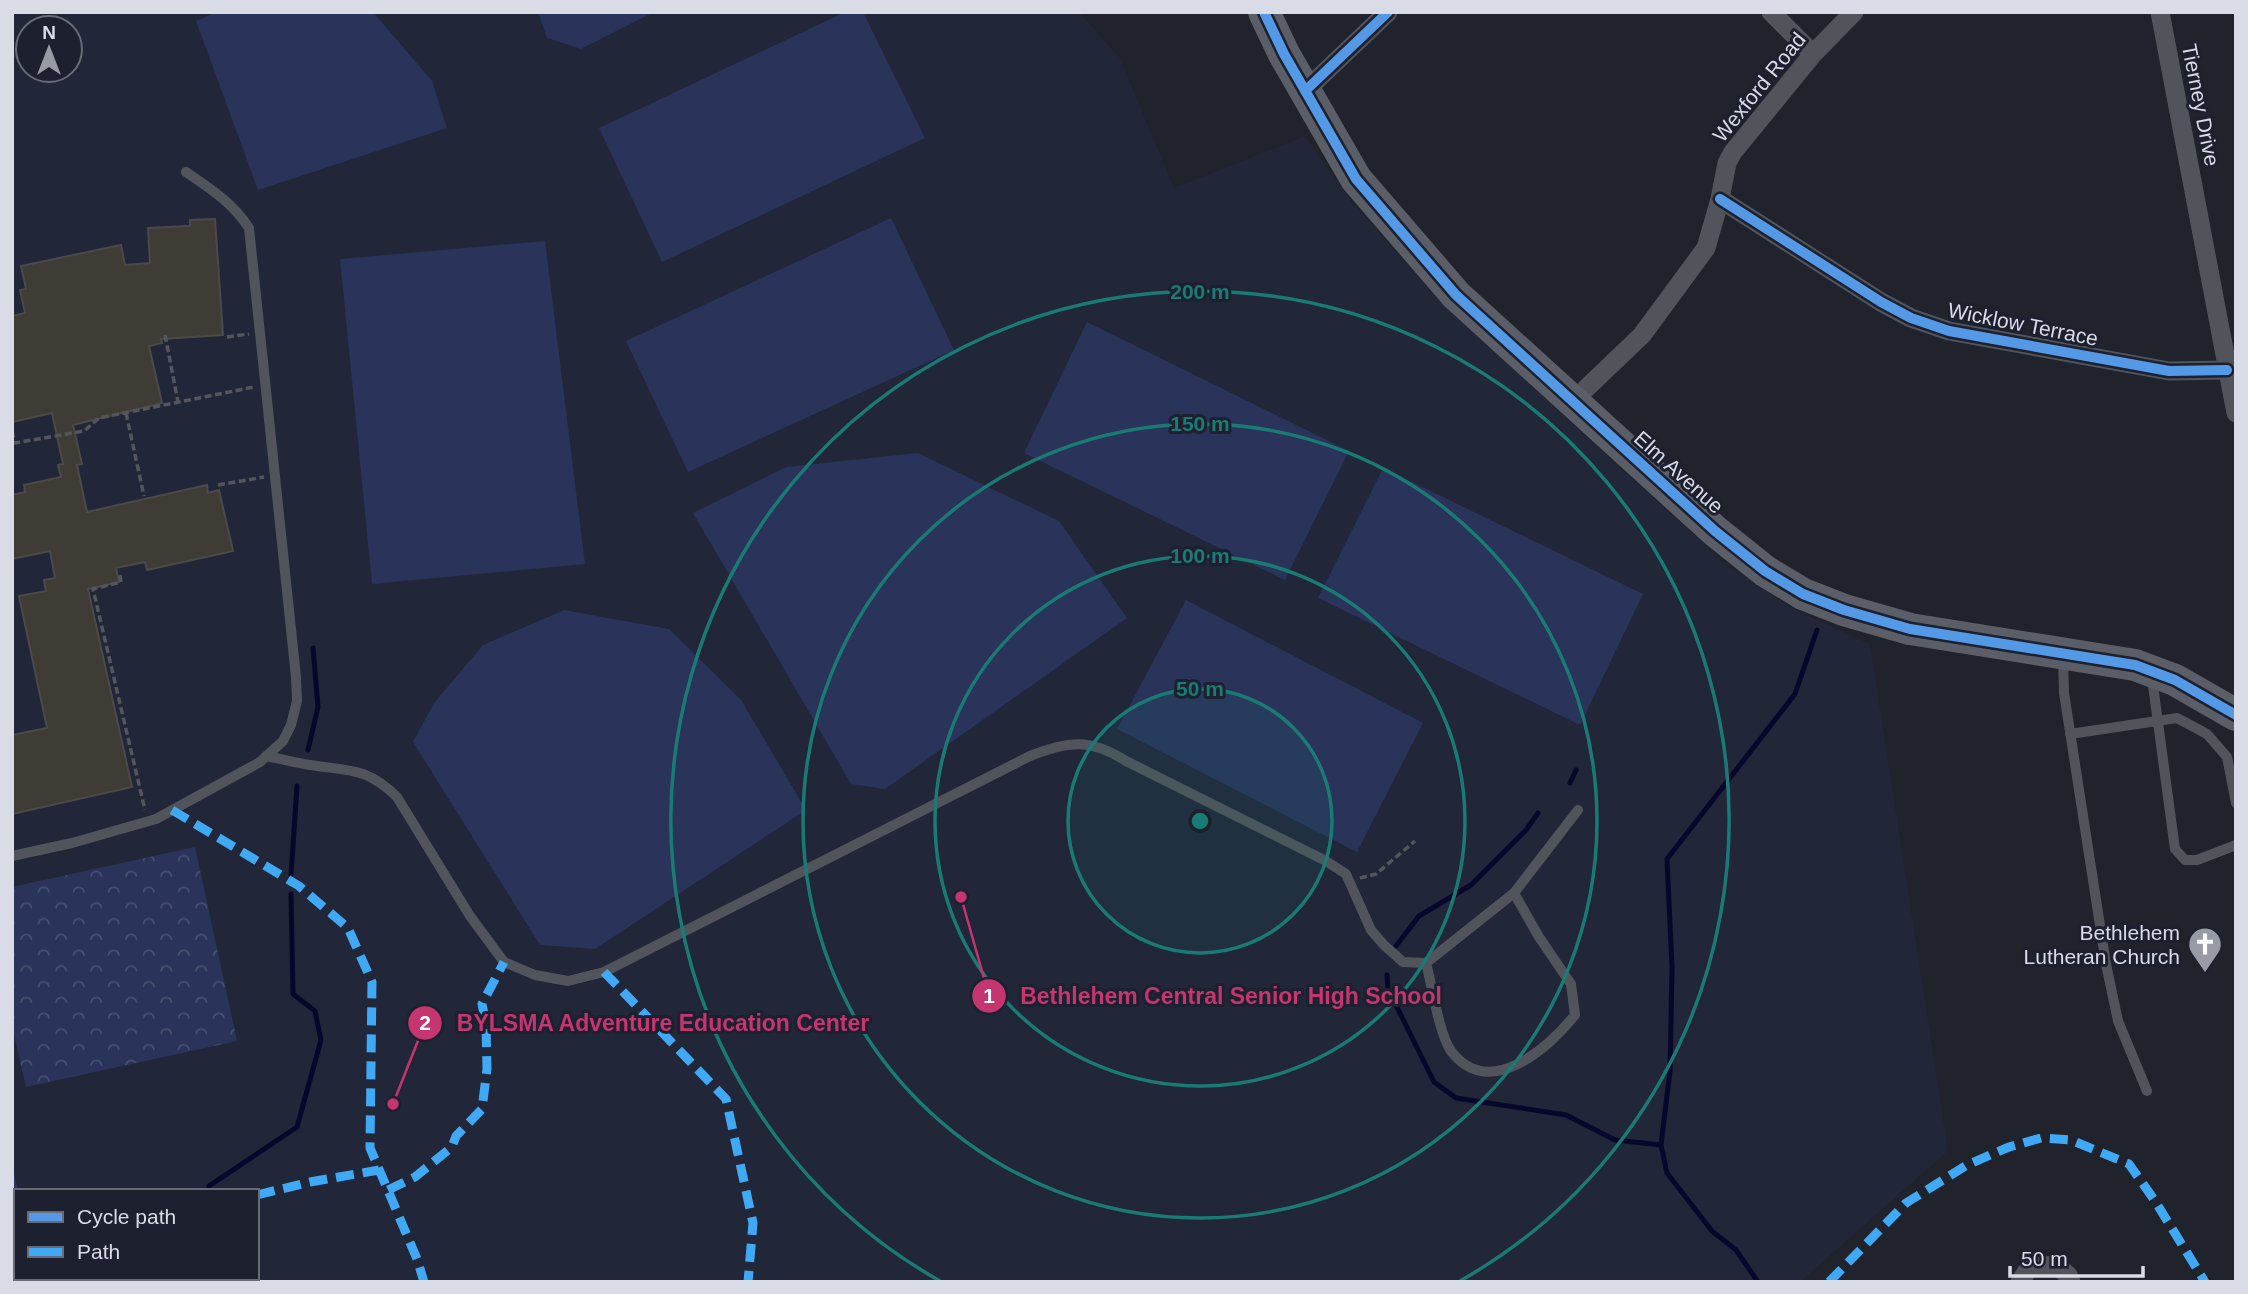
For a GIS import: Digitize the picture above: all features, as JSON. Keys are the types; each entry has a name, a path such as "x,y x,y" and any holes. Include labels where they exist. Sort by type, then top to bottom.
{"main road":[{"name":"Elm Avenue","path":"1265,12 1284,54 1356,178 1447,284 1715,531 1765,571 1803,594 1844,610 1910,629 2135,665 2175,680 2236,715"}],"street":[{"path":"1305,92 1388,12"},
{"path":"1770,12 1813,54"},
{"name":"Wexford Road","path":"1573,401 1642,335 1706,248 1727,163 1733,152 1813,54 1854,12"},
{"name":"Tierney Drive","path":"2160,12 2236,414"},
{"name":"Wicklow Terrace","path":"1720,198 1881,302 1911,318 1949,331 2169,371 2227,370"},
{"path":"2020,1282 2029,1268 2055,1265 2068,1275 2071,1282"}],"lane":[{"path":"12,856 72,843 148,821 260,762 283,741 291,725 297,701 249,228 239,212 186,172"},
{"path":"2063,652 2064,693 2106,964 2118,1021 2147,1091"},
{"path":"2150,671 2175,849 2185,860 2197,860 2236,845"},
{"path":"2070,734 2177,718 2207,734 2227,757 2236,803"},
{"path":"267,756 340,768 366,774 382,782 397,797 470,916 504,962 535,975 568,981 604,972 1030,756 1069,744 1108,749 1126,761 1326,861 1346,874 1371,930 1402,962 1426,963 1514,893 1578,810"},
{"path":"1426,963 1450,1050 1471,1070 1498,1072 1526,1060 1556,1038 1575,1015 1571,984 1539,937 1514,893"}],"path":[{"path":"227,337 260,332"},
{"path":"165,335 178,402"},
{"path":"12,431 15,443 84,431 99,418 265,384"},
{"path":"125,413 144,496"},
{"path":"218,485 275,475"},
{"path":"120,575 121,582 93,589 148,821"},
{"path":"1351,881 1376,874 1415,841"}],"shaded area":[{"path":"12,12 1079,12 1120,58 1174,188 1305,136 1350,200 1435,296 1732,569 1796,610 1870,644 1948,1151 1800,1282 12,1282"}],"green space":[{"path":"217,12 373,12 432,81 447,128 258,190 196,21"},
{"path":"538,12 654,12 581,49 547,38"},
{"path":"845,12 863,12 925,138 662,262 599,128"},
{"path":"891,218 954,350 688,472 626,341"},
{"path":"545,241 585,564 372,584 340,259"},
{"path":"1087,322 1349,451 1285,580 1024,453"},
{"path":"918,453 1059,521 1127,618 885,789 851,784 693,513 786,467"},
{"path":"1383,468 1643,594 1580,725 1318,598"},
{"path":"1186,600 1423,723 1357,852 1117,729"},
{"path":"564,610 669,629 741,700 806,810 595,949 540,945 413,742 434,703 483,645"},
{"path":"195,847 237,1041 26,1087 12,1026 12,887"},
{"path":"12,1164 18,1189 14,1189 14,1280 39,1282 12,1282"}],"building":[{"path":"215,219 223,335 161,339 162,343 149,346 162,403 73,425 82,464 77,465 87,512 207,485 208,493 219,490 233,551 147,570 145,562 116,568 119,582 88,589 132,787 12,814 12,735 47,728 19,596 46,591 44,580 55,578 50,551 12,559 12,495 25,492 24,485 61,477 58,465 63,464 52,413 12,422 12,316 25,313 20,290 26,289 21,266 121,245 125,265 150,263 148,228 190,226 190,220"}],"waterway":[{"path":"1758,1282 1736,1250 1712,1231 1667,1173 1661,1145 1670,1071 1672,967 1667,859 1795,694 1817,630"},
{"path":"308,750 318,707 313,648"},
{"path":"1570,783 1576,770"},
{"path":"291,875 297,786"},
{"path":"1396,946 1419,916 1471,885 1526,830 1538,813"},
{"path":"210,1189 209,1186 297,1127 321,1040 315,1011 293,994 291,894"},
{"path":"1387,975 1388,989 1434,1082 1456,1098 1566,1115 1615,1140 1661,1145"}],"marked path":[{"path":"172,810 299,886 348,928 372,982 370,1148 417,1259 424,1282"},
{"path":"388,1190 415,1177 452,1147 456,1136 482,1109 487,1069 486,1025 482,1004 504,962"},
{"path":"604,972 726,1099 753,1223 748,1282"},
{"path":"1829,1282 1906,1203 1967,1165 2009,1147 2041,1138 2071,1140 2129,1164 2205,1282"},
{"path":"259,1195 379,1170"}],"cycle path":[{"path":"1264,12 1284,54 1356,179 1456,295 1715,531 1765,571 1803,594 1844,610 1910,629 2135,665 2175,680 2236,715"},
{"path":"1305,91 1388,12"},
{"path":"1720,199 1881,302 1911,318 1949,331 2169,371 2227,370"}],"place":[{"name":"Bethlehem Central Senior High School","path":"961,897"},
{"name":"Bethlehem Lutheran Church","path":"2205,974"},
{"name":"BYLSMA Adventure Education Center","path":"393,1104"}]}
